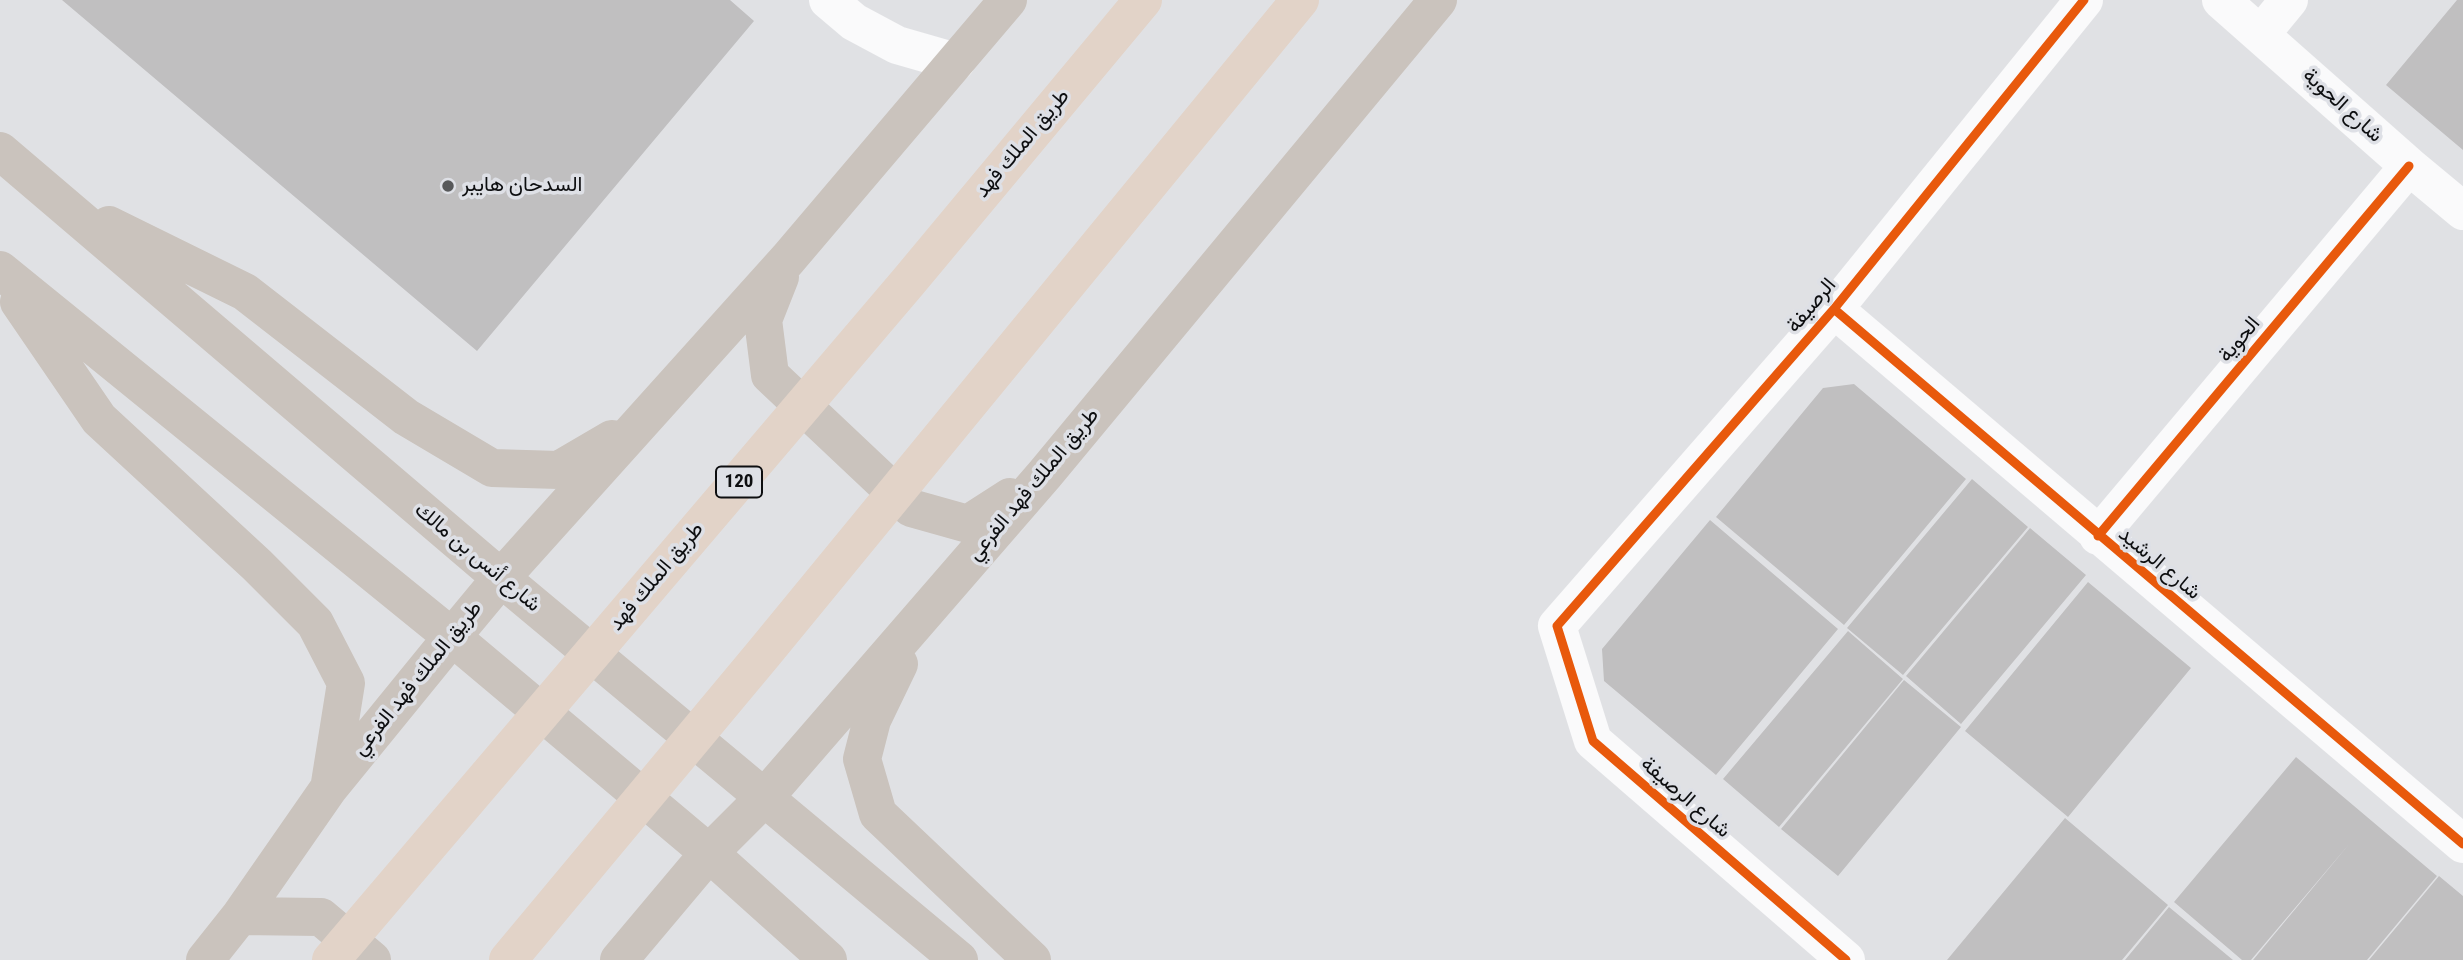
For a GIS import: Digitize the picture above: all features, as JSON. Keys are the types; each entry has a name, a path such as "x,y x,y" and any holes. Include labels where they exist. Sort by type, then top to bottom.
{"highway":[{"name":"طريق الملك فهد","path":"331,960 909,281 1143,0"},
{"path":"508,960 817,589 1300,0"}],"main road":[{"name":"طريق الملك فهد الفرعي","path":"205,960 240,916 329,788 501,578 788,259 1007,0"},
{"name":"طريق الملك فهد الفرعي","path":"620,960 709,853 765,797 1045,474 1438,0"},
{"name":"شارع أنس بن مالك","path":"0,151 501,578 959,960"},
{"path":"55,198 245,292 406,417 492,468 559,470 612,439 696,362"},
{"path":"788,259 763,320 770,375 911,508 968,524 1045,474"},
{"path":"0,272 452,637 709,853 828,960"},
{"path":"0,272 99,419 257,565 315,623 346,683 329,788"},
{"path":"919,620 872,720 862,759 878,814 1032,960"},
{"path":"240,916 321,917 372,960"}],"street":[{"path":"828,0 854,22 897,45 956,61"},
{"name":"الرصيفة","path":"1557,626 1834,309 2084,0"},
{"name":"شارع الحوية","path":"2221,0 2463,211"},
{"path":"2262,34 2289,0"},
{"name":"الحوية","path":"2098,536 2409,166"},
{"name":"شارع الرشيد","path":"1834,309 2463,844"},
{"name":"شارع الرصيفة","path":"1557,626 1592,741 1846,960"}],"building":[{"name":"السدحان هايبر","path":"62,0 730,0 754,21 477,351"},
{"path":"2457,0 2463,0 2463,150 2386,85"},
{"path":"1854,384 1966,479 1844,625 1716,517 1823,388"},
{"path":"1972,479 2028,527 1903,675 1847,628"},
{"path":"1710,520 1838,629 1716,775 1604,681 1602,649"},
{"path":"2030,528 2086,575 1961,724 1906,676"},
{"path":"2088,582 2191,668 2068,817 1965,731"},
{"path":"1848,631 1903,679 1779,827 1723,779"},
{"path":"1904,680 1961,727 1838,876 1781,829"},
{"path":"2296,757 2437,876 2367,960 2253,960 2350,843 2251,960 2242,960 2174,902"},
{"path":"2065,818 2168,905 2122,960 1947,960"},
{"path":"2439,876 2463,896 2463,960 2369,960"},
{"path":"2169,907 2233,960 2125,960"}],"cycle path":[{"path":"1846,960 1593,741 1557,626 1834,309 2084,0"},
{"path":"2098,536 2409,166"},
{"path":"1834,309 2463,844"}],"place":[{"name":"السدحان هايبر","path":"448,186"}]}
